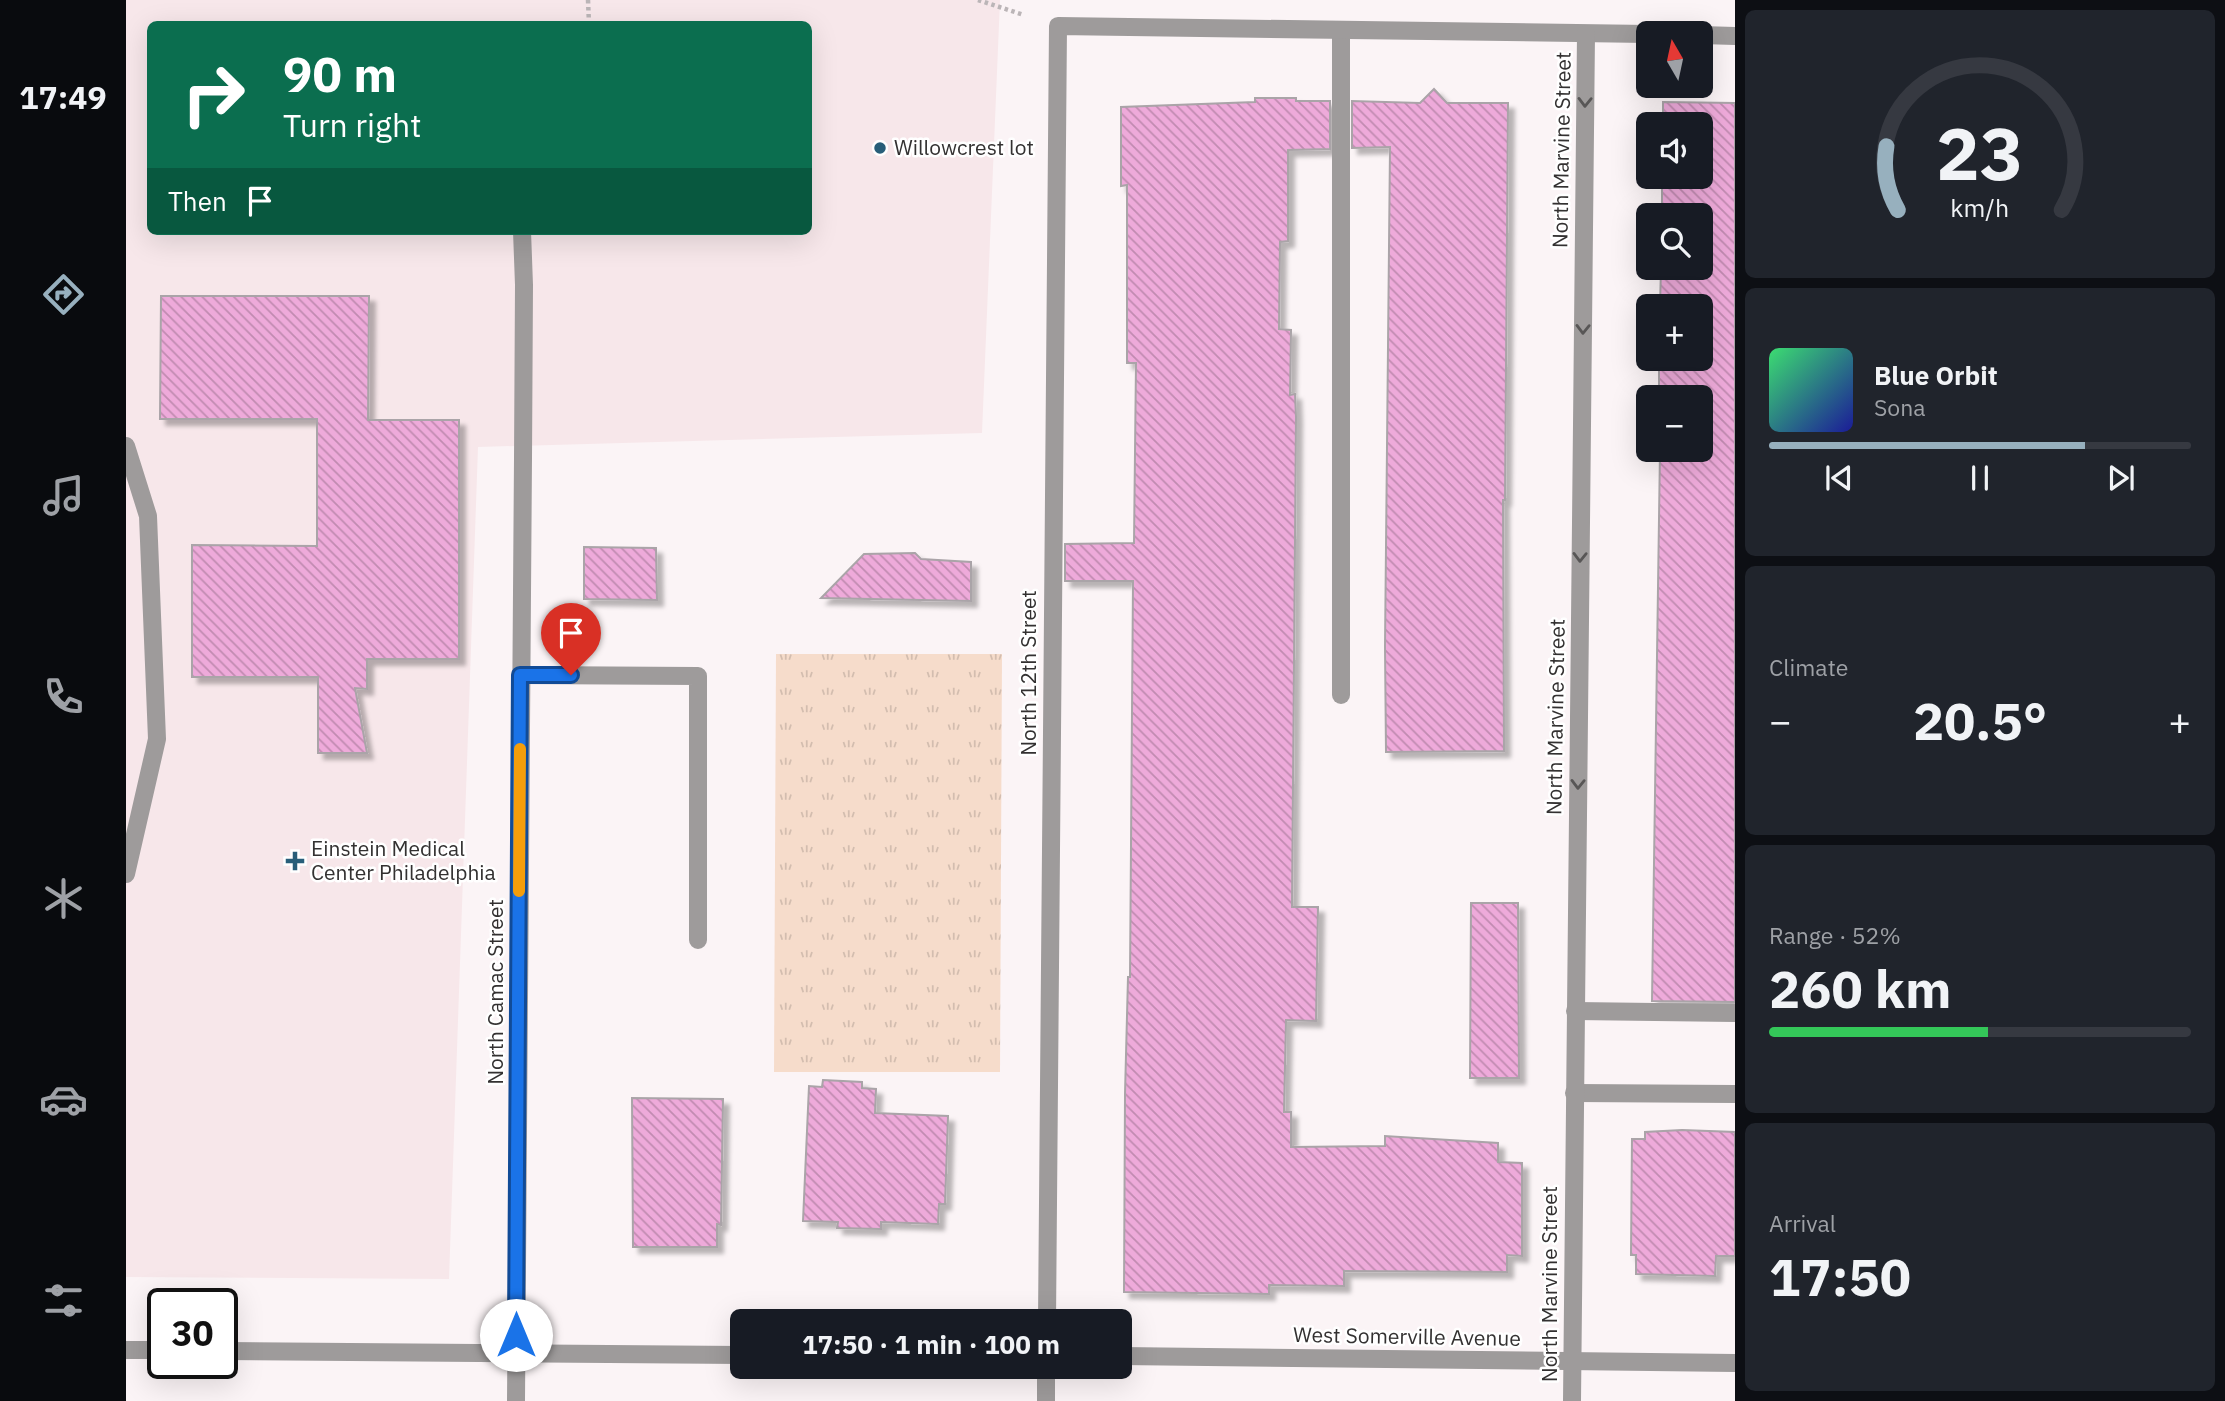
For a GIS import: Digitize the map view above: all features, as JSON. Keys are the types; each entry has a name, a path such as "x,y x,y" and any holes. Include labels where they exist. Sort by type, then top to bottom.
{"street":[{"path":"1058,26 1636,34"},
{"name":"North 12th Street","path":"1047,1309 1058,26"},
{"path":"1341,30 1341,695"},
{"name":"North Marvine Street","path":"1572,1401 1586,34"},
{"path":"1713,35 1735,36"},
{"name":"North Camac Street","path":"516,1401 524,285 522,235"},
{"path":"126,446 148,516 157,739 126,874"},
{"path":"520,675 698,677 698,940"},
{"path":"1575,1011 1735,1013"},
{"path":"1574,1093 1735,1094"},
{"path":"126,1350 147,1350"},
{"path":"238,1351 730,1355"},
{"name":"West Somerville Avenue","path":"1132,1356 1735,1363"},
{"path":"1046,1379 1046,1401"}],"path":[{"path":"588,0 589,21"},
{"path":"978,0 1058,26"}],"shaded area":[{"name":"Einstein Medical Center Philadelphia","path":"126,0 1000,0 982,433 478,447 449,1279 126,1277"}],"green space":[{"path":"776,654 1002,654 1000,1072 774,1072"}],"building":[{"path":"1434,89 1447,103 1508,103 1503,500 1504,751 1386,752 1390,147 1352,148 1352,101 1420,103"},
{"path":"1255,98 1330,101 1330,149 1288,150 1288,241 1280,242 1279,329 1291,330 1290,395 1295,394 1296,417 1292,907 1318,907 1316,1021 1286,1020 1284,1112 1291,1112 1291,1147 1385,1146 1385,1136 1498,1143 1498,1162 1522,1163 1522,1256 1507,1255 1507,1272 1344,1271 1344,1286 1269,1285 1269,1294 1124,1292 1133,581 1065,581 1065,544 1134,543 1136,363 1127,363 1127,185 1121,186 1121,107 1255,102"},
{"path":"1663,102 1735,103 1735,1002 1652,1001 1660,462 1713,462 1713,385 1659,385 1659,371 1713,371 1713,294 1660,294 1661,280 1713,280 1713,203 1662,203 1662,189 1713,189 1713,112 1663,112"},
{"path":"161,296 369,296 368,420 459,420 459,659 367,659 367,689 355,688 367,753 318,753 318,677 192,677 192,545 317,546 317,419 160,419"},
{"path":"584,547 656,548 657,600 584,599"},
{"path":"915,553 921,559 971,562 971,601 821,598 864,554"},
{"path":"1471,903 1518,903 1519,1078 1470,1078"},
{"path":"823,1080 862,1082 862,1088 876,1089 875,1113 948,1116 945,1204 939,1204 938,1224 881,1222 881,1229 837,1228 838,1222 803,1221 809,1086 822,1087"},
{"path":"632,1098 723,1099 721,1225 717,1224 717,1247 633,1247"},
{"path":"1645,1132 1735,1132 1735,1256 1716,1256 1715,1276 1636,1274 1636,1255 1631,1255 1632,1139 1645,1139"}],"slow traffic":[{"path":"519,891 520,749"}],"place":[{"name":"Willowcrest lot","path":"880,148"},
{"name":"Einstein Medical Center Philadelphia","path":"295,861"}],"route":[{"path":"516,1335 520,675 571,675"}]}
